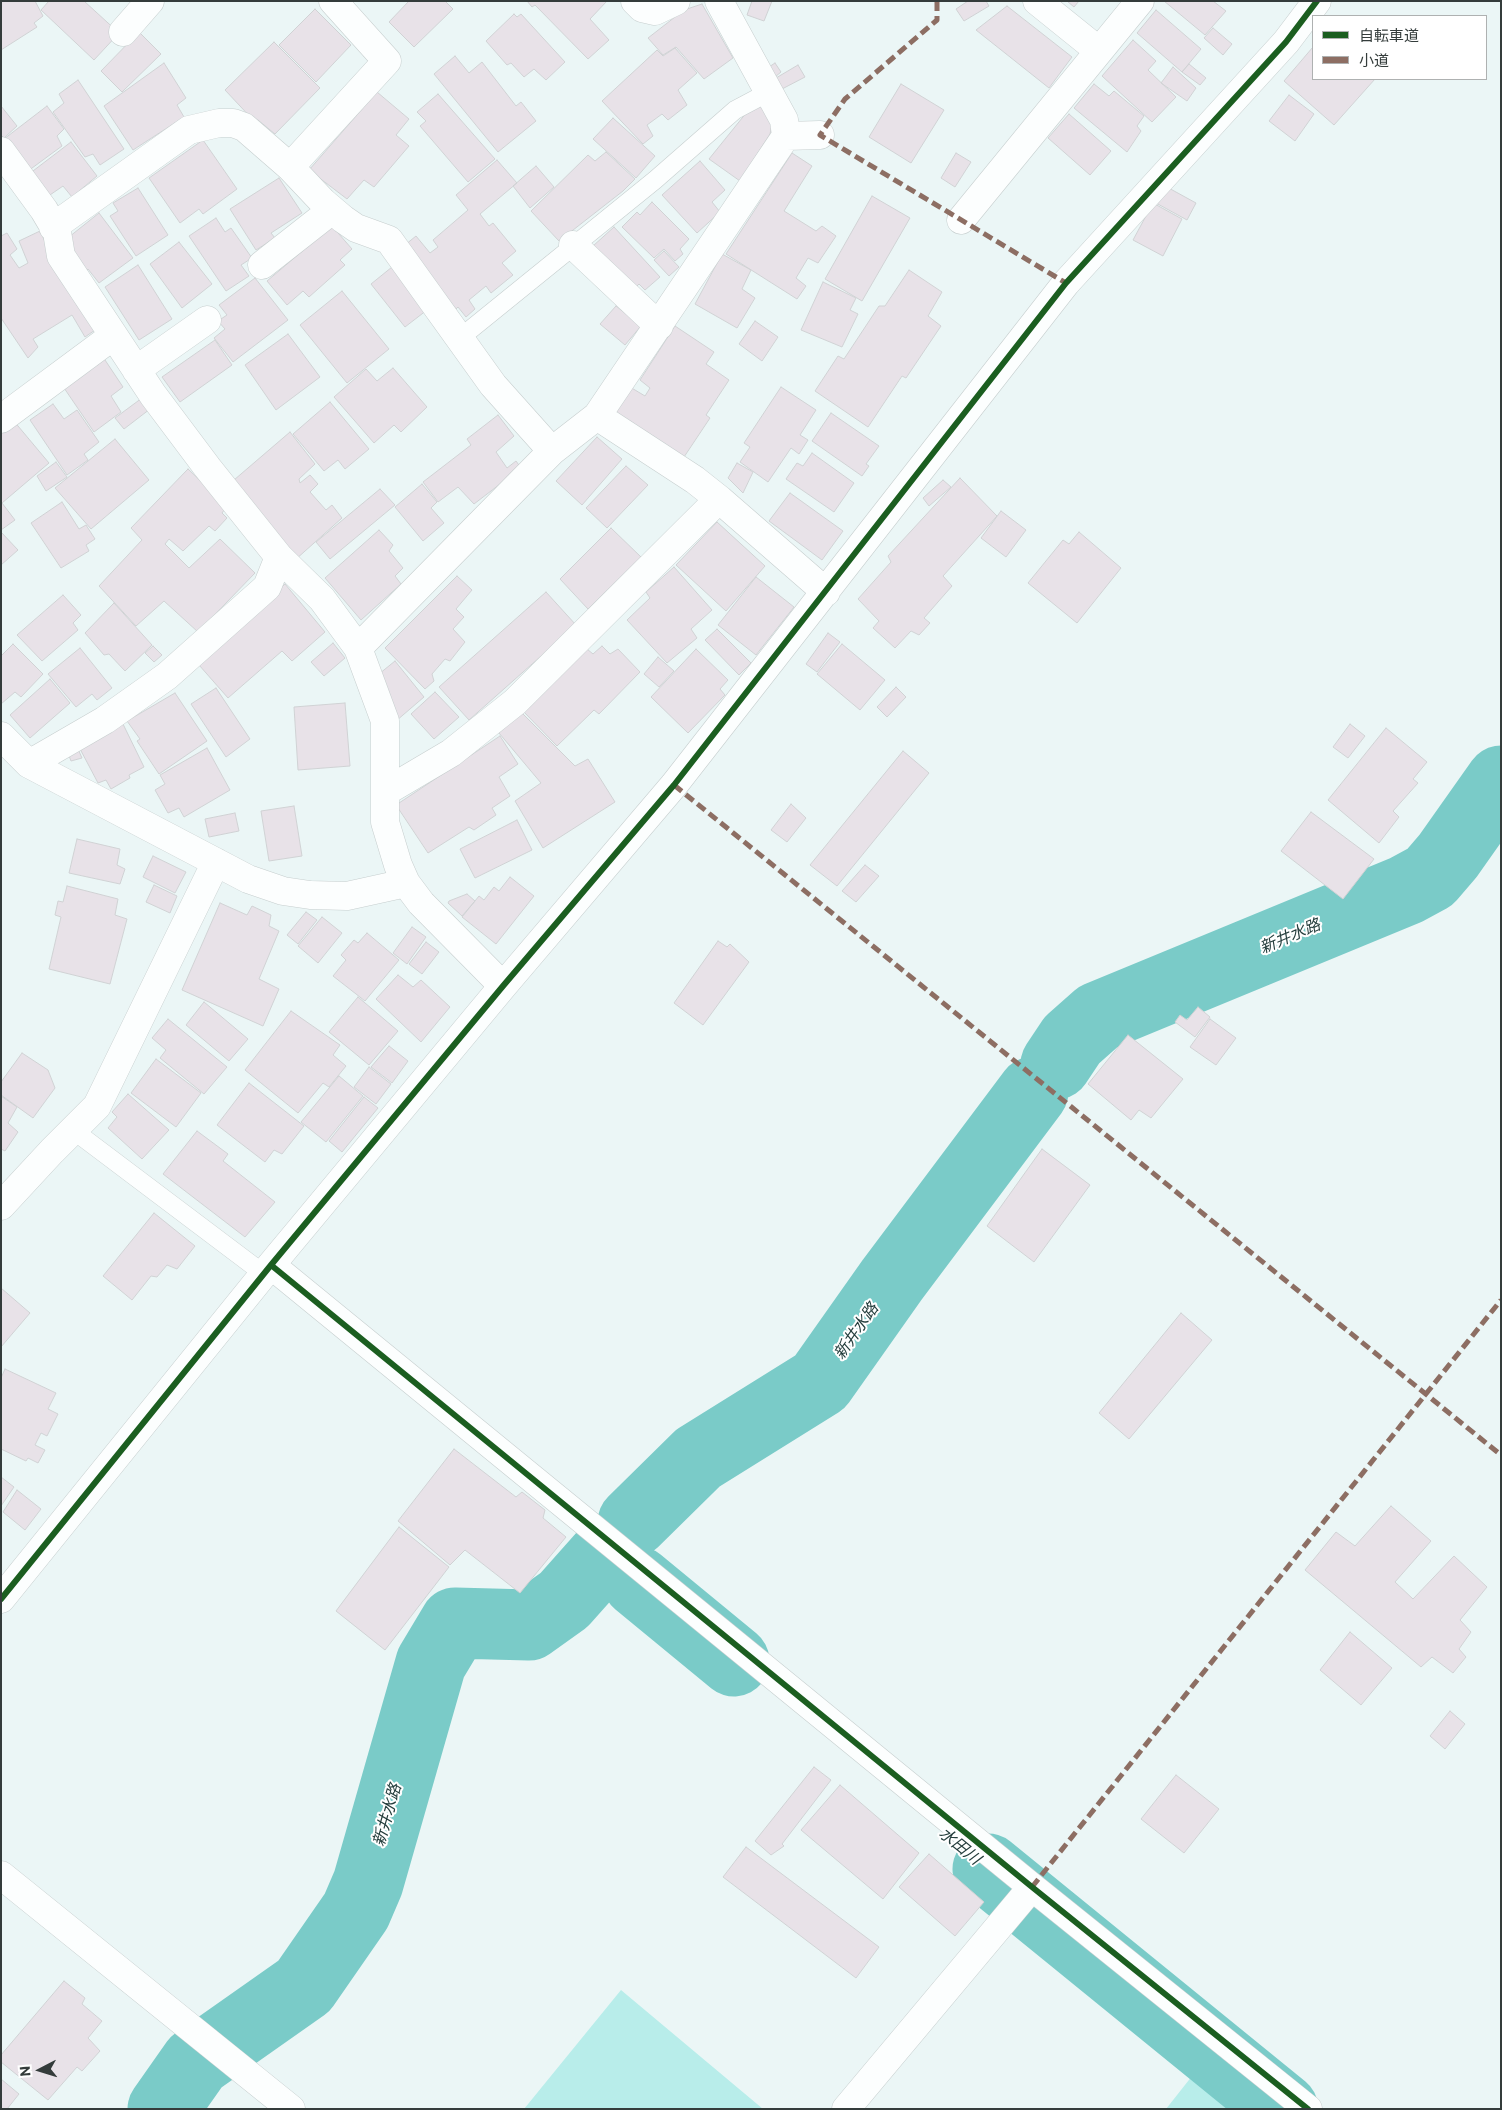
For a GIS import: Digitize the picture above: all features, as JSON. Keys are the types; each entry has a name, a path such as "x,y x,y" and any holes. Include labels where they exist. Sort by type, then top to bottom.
{"street":[{"path":"124,32 150,1"},
{"path":"290,167 387,61 333,1"},
{"path":"634,1 642,8 655,11 676,1"},
{"path":"358,648 552,451 597,416 786,136 784,120 719,1"},
{"path":"1037,1 1099,51"},
{"path":"961,220 1140,1"},
{"path":"1,1599 268,1270 503,986 674,785 1066,283 1286,42 1317,1"},
{"path":"53,226 189,130 203,125 233,123 244,127 290,167 332,210 356,228 389,240 493,385 552,451"},
{"path":"786,136 820,135"},
{"path":"1,151 44,210 57,232 61,256 136,370 207,467 279,557 322,599 358,648 385,721 386,822 398,865 406,883 421,902 503,986"},
{"path":"262,265 332,210"},
{"path":"573,245 659,326"},
{"path":"136,370 206,320"},
{"path":"1,420 113,336"},
{"path":"597,416 695,480 826,592"},
{"path":"386,792 450,753 515,702 719,499"},
{"path":"30,764 105,720 167,676 267,587 279,557"},
{"path":"1,736 30,764 248,879 283,891 310,895 347,896 406,883"},
{"path":"7,1191 97,1106 216,862"},
{"path":"268,1270 1308,2109"},
{"path":"1,1875 291,2109"},
{"path":"846,2109 1032,1887"}],"lane":[{"path":"460,338 655,180 735,110 769,92"},
{"path":"73,1130 268,1270"}],"shaded area":[{"path":"621,1990 763,2109 524,2109"},
{"path":"1196,2071 1242,2109 1166,2109"}],"building":[{"path":"1,1 35,1 43,16 34,23 37,27 1,50"},
{"path":"49,1 84,1 119,33 94,60 41,10"},
{"path":"409,1 445,1 453,9 414,47 389,22"},
{"path":"527,1 607,1 590,19 609,40 588,59 535,5 532,7"},
{"path":"752,1 772,1 764,21 747,15"},
{"path":"968,1 986,1 989,6 964,21 956,9"},
{"path":"1067,1 1079,1 1074,7"},
{"path":"1164,1 1213,1 1226,11 1205,35"},
{"path":"702,4 733,58 704,79 676,47 663,55 648,38 684,10"},
{"path":"1007,6 1072,57 1049,88 976,30"},
{"path":"315,9 351,45 316,82 279,45"},
{"path":"1156,10 1201,49 1182,72 1137,33"},
{"path":"514,14 517,17 521,14 565,62 546,80 534,69 524,77 511,63 507,65 486,41"},
{"path":"1213,28 1232,44 1223,55 1204,38"},
{"path":"139,32 161,54 122,92 101,71"},
{"path":"1133,40 1156,61 1148,70 1176,97 1152,122 1102,76"},
{"path":"274,42 320,88 275,134 258,120 255,122 225,90"},
{"path":"675,48 697,73 678,90 687,105 668,120 662,114 647,125 653,136 643,144 602,101 657,50 663,56"},
{"path":"1312,48 1312,80 1374,80 1334,125 1284,81"},
{"path":"455,56 469,73 482,62 516,106 521,102 536,121 498,152 434,74"},
{"path":"164,63 186,98 177,105 184,117 133,150 104,106"},
{"path":"775,63 781,72 775,77 769,67"},
{"path":"1189,64 1206,78 1200,85 1182,72"},
{"path":"798,65 805,77 782,89 776,78"},
{"path":"1173,67 1196,88 1187,101 1161,83"},
{"path":"78,80 124,149 100,165 93,154 85,157 53,112 64,103 59,94"},
{"path":"901,84 944,110 911,163 869,137"},
{"path":"1094,84 1109,96 1114,91 1144,116 1137,126 1141,131 1127,152 1074,108"},
{"path":"377,92 409,119 396,135 409,146 374,187 364,180 347,199 309,170"},
{"path":"438,94 495,159 468,182 420,126 426,121 417,112"},
{"path":"1289,95 1314,114 1295,141 1269,121"},
{"path":"1,106 17,126 4,138 1,135"},
{"path":"47,106 64,129 57,136 62,146 28,171 4,139"},
{"path":"767,106 773,121 770,134 740,181 709,159 751,107"},
{"path":"1069,114 1111,151 1090,175 1048,138"},
{"path":"613,118 655,156 636,178 593,139"},
{"path":"203,140 237,189 203,214 199,209 180,223 149,178"},
{"path":"71,142 97,176 72,197 63,186 47,197 29,174"},
{"path":"606,152 635,179 623,191 559,241 531,211 588,155 595,161"},
{"path":"792,153 812,166 784,211 816,231 822,226 836,236 818,263 808,258 796,278 806,286 797,299 726,254"},
{"path":"956,153 971,162 955,187 941,178"},
{"path":"497,160 517,183 480,214 489,226 493,223 516,251 502,263 513,275 491,293 486,286 469,300 475,309 466,317 458,307 456,309 405,245 416,236 430,253 438,247 433,240 468,210 456,195"},
{"path":"700,161 725,190 712,202 720,212 697,233 662,195"},
{"path":"536,166 554,187 530,208 513,186"},
{"path":"279,178 302,213 271,233 275,238 256,250 230,209"},
{"path":"1165,186 1196,203 1187,220 1156,203"},
{"path":"138,188 168,235 136,256 110,216 118,211 113,203"},
{"path":"872,196 910,218 862,301 825,279"},
{"path":"652,202 689,239 680,249 683,254 675,261 664,249 654,258 622,227 637,212 640,215"},
{"path":"1153,203 1182,219 1163,256 1133,240"},
{"path":"99,213 133,258 99,283 88,269 85,272 66,247 73,242 69,237"},
{"path":"216,218 225,232 231,228 252,258 241,265 249,276 226,291 189,236"},
{"path":"332,226 352,249 340,260 345,265 309,297 303,291 287,305 267,281"},
{"path":"614,227 660,277 645,290 639,284 633,290 593,246"},
{"path":"40,231 63,279 95,330 85,337 72,315 33,339 38,347 28,358 1,318 1,236 7,233 17,249 10,255 19,268 28,263 19,241"},
{"path":"179,242 212,284 182,308 150,264"},
{"path":"664,251 679,267 669,276 654,260"},
{"path":"722,254 751,270 742,289 755,298 737,328 695,304"},
{"path":"138,265 172,319 139,340 105,287"},
{"path":"392,267 427,310 405,327 371,284"},
{"path":"909,270 942,292 928,316 941,326 906,378 902,376 868,427 815,391 838,356 844,359 879,306 885,306"},
{"path":"255,278 288,320 233,362 214,338 225,329 218,321 227,315 219,305"},
{"path":"823,282 856,298 850,310 858,314 842,347 801,330"},
{"path":"342,291 389,349 347,383 300,325"},
{"path":"616,306 641,326 625,345 600,324"},
{"path":"755,321 778,337 762,361 739,344"},
{"path":"675,326 714,352 706,364 729,380 706,415 710,418 684,457 617,413 616,407 630,387 645,396 650,388 640,380"},
{"path":"288,334 320,377 276,410 245,365"},
{"path":"215,340 232,365 180,402 162,377"},
{"path":"103,357 123,387 111,396 121,412 94,432 62,385"},
{"path":"393,368 427,407 401,432 394,425 374,443 334,397 366,369 377,381"},
{"path":"781,387 816,410 800,435 808,440 799,454 791,448 768,482 740,462 750,447 744,443"},
{"path":"142,398 150,409 124,429 115,418"},
{"path":"330,402 369,449 345,469 338,460 324,471 293,434"},
{"path":"53,404 64,419 77,410 99,442 84,454 88,460 67,475 30,420"},
{"path":"831,413 879,446 866,464 869,466 862,476 812,441"},
{"path":"498,415 514,436 496,452 507,468 516,461 521,468 474,504 458,487 438,502 423,482 471,445 467,439"},
{"path":"13,420 49,463 2,503 15,520 1,530 1,429"},
{"path":"290,432 315,464 299,479 300,483 310,475 318,484 310,492 326,510 332,505 342,518 295,560 234,480"},
{"path":"597,437 622,459 582,505 556,481"},
{"path":"115,439 149,480 91,529 55,488"},
{"path":"812,453 854,483 834,512 786,479 797,463 803,466"},
{"path":"56,462 67,477 46,491 37,476"},
{"path":"737,463 753,472 743,493 728,478"},
{"path":"626,466 648,485 607,528 586,508"},
{"path":"188,469 227,506 222,513 227,518 215,531 209,526 183,551 169,539 165,544 189,568 220,539 255,573 198,632 164,601 136,626 99,586 142,540 131,528"},
{"path":"960,478 997,516 943,576 952,586 924,618 930,623 919,635 911,631 895,648 873,628 879,621 858,599 891,562 888,556"},
{"path":"943,480 951,487 929,506 923,498"},
{"path":"422,484 437,502 431,508 444,523 423,541 395,507"},
{"path":"380,489 395,505 330,559 316,542"},
{"path":"790,493 843,531 822,560 769,521"},
{"path":"62,502 79,529 86,525 95,539 86,545 89,551 61,568 31,523"},
{"path":"1001,511 1026,530 1006,557 981,538"},
{"path":"717,522 765,566 726,611 676,565"},
{"path":"611,528 641,557 588,609 560,579"},
{"path":"379,530 393,545 389,551 403,568 395,576 401,584 361,620 325,578"},
{"path":"1,532 18,550 1,565"},
{"path":"1079,532 1121,568 1077,623 1028,583 1063,540 1069,544"},
{"path":"674,567 712,610 691,629 697,638 667,663 627,620 650,598 646,592"},
{"path":"457,576 472,590 456,609 464,617 453,629 465,642 450,661 445,659 432,674 434,681 425,689 385,648"},
{"path":"756,577 794,607 756,655 718,625"},
{"path":"285,584 325,632 292,661 282,651 228,698 199,665"},
{"path":"546,592 576,625 469,720 439,687"},
{"path":"63,595 81,615 73,623 78,630 42,661 17,635"},
{"path":"114,603 152,645 125,671 109,654 104,655 85,633"},
{"path":"717,629 751,663 739,675 705,640"},
{"path":"828,633 840,642 817,672 806,664"},
{"path":"333,643 345,658 324,676 311,662"},
{"path":"13,644 43,674 21,697 15,692 1,704 1,656"},
{"path":"842,644 885,680 860,710 817,674"},
{"path":"153,646 162,655 154,662 145,653"},
{"path":"602,646 610,654 618,649 640,672 599,714 594,710 557,746 523,711 587,649 593,654"},
{"path":"80,648 112,688 97,700 92,694 76,707 48,674"},
{"path":"696,649 728,680 720,689 725,695 688,733 651,697"},
{"path":"658,657 674,671 659,687 644,674"},
{"path":"395,661 424,697 396,721 379,674"},
{"path":"50,679 70,703 30,738 10,715"},
{"path":"896,687 906,697 887,717 877,707"},
{"path":"216,688 250,739 226,757 191,704"},
{"path":"435,692 459,717 434,739 411,714"},
{"path":"175,693 207,741 159,774 137,741 140,739 127,721"},
{"path":"345,703 350,766 298,770 294,707"},
{"path":"521,712 575,766 588,759 615,802 543,848 515,801 541,783 499,733"},
{"path":"123,724 144,767 129,775 130,778 111,789 106,780 98,783 79,747"},
{"path":"1350,724 1365,736 1348,758 1333,747"},
{"path":"1386,728 1427,762 1413,779 1418,783 1393,811 1399,817 1379,843 1328,800"},
{"path":"500,736 518,764 499,777 510,796 492,808 496,815 474,830 469,827 428,853 396,805"},
{"path":"207,748 230,790 184,817 179,808 168,813 155,790 165,784 160,775"},
{"path":"78,749 82,758 71,761 68,753"},
{"path":"903,751 929,773 837,886 810,865"},
{"path":"791,804 806,818 787,842 771,830"},
{"path":"294,806 302,856 269,861 261,811"},
{"path":"1311,812 1374,859 1343,899 1281,851"},
{"path":"235,813 239,831 209,837 205,819"},
{"path":"517,820 532,850 475,878 460,849"},
{"path":"77,839 120,849 117,865 125,869 120,884 69,873"},
{"path":"153,856 186,872 175,893 143,877"},
{"path":"865,865 879,876 856,902 842,891"},
{"path":"510,877 534,896 496,944 462,917 479,896 484,900 494,887 499,891"},
{"path":"154,885 177,896 170,913 146,902"},
{"path":"67,886 118,899 115,915 127,919 110,984 49,969 61,917 55,915 58,901 63,902"},
{"path":"467,894 475,901 462,916 448,903"},
{"path":"220,903 247,915 252,906 271,915 269,926 279,931 259,979 279,989 263,1026 182,990"},
{"path":"306,912 317,920 298,944 287,935"},
{"path":"322,917 342,933 318,963 298,946"},
{"path":"412,927 426,937 407,964 393,953"},
{"path":"367,933 399,960 365,1001 333,976 346,960 341,955 354,940 358,943"},
{"path":"718,941 727,947 730,944 749,962 703,1025 674,1003"},
{"path":"426,942 439,952 422,974 409,964"},
{"path":"398,975 413,987 421,980 450,1007 421,1042 376,999"},
{"path":"358,997 398,1031 369,1065 329,1032"},
{"path":"204,1002 248,1039 229,1061 186,1025"},
{"path":"1198,1007 1210,1017 1195,1037 1175,1022 1180,1015 1187,1020"},
{"path":"291,1011 340,1045 333,1055 346,1066 329,1087 323,1083 298,1113 245,1070"},
{"path":"168,1019 227,1067 204,1094 160,1058 166,1050 152,1038"},
{"path":"1210,1019 1236,1038 1216,1065 1190,1047"},
{"path":"1128,1035 1183,1079 1151,1118 1139,1110 1131,1120 1088,1084"},
{"path":"389,1046 408,1061 392,1083 371,1067"},
{"path":"22,1053 48,1070 55,1088 33,1118 1,1095 1,1082"},
{"path":"156,1059 201,1093 176,1127 131,1093"},
{"path":"369,1067 391,1084 376,1104 354,1087"},
{"path":"339,1076 363,1096 326,1142 301,1122"},
{"path":"249,1083 304,1126 282,1154 274,1150 265,1162 217,1125"},
{"path":"128,1094 169,1130 142,1159 108,1128 117,1117 112,1112"},
{"path":"1,1096 17,1107 8,1123 18,1132 5,1151 1,1149"},
{"path":"364,1097 378,1108 342,1152 329,1141"},
{"path":"197,1131 228,1154 223,1161 275,1202 245,1237 163,1174"},
{"path":"1042,1149 1090,1185 1034,1262 987,1226"},
{"path":"154,1213 195,1246 177,1269 167,1265 157,1277 151,1276 132,1300 103,1276"},
{"path":"1,1288 30,1313 1,1347"},
{"path":"1181,1313 1212,1340 1129,1439 1099,1413"},
{"path":"5,1369 56,1393 48,1409 58,1414 47,1436 41,1433 35,1445 45,1450 38,1463 28,1458 26,1461 1,1449 1,1378"},
{"path":"454,1449 516,1497 522,1492 545,1510 543,1518 566,1537 520,1593 465,1550 450,1565 398,1521"},
{"path":"1,1477 14,1487 1,1506"},
{"path":"17,1490 41,1509 25,1530 3,1512"},
{"path":"1391,1506 1431,1541 1395,1582 1413,1599 1454,1556 1487,1587 1460,1620 1471,1632 1459,1649 1466,1657 1453,1673 1432,1657 1421,1667 1305,1570 1336,1532 1355,1546"},
{"path":"399,1527 449,1567 385,1650 336,1611"},
{"path":"1350,1632 1392,1668 1361,1705 1320,1670"},
{"path":"1450,1711 1465,1724 1445,1749 1430,1736"},
{"path":"814,1767 831,1780 782,1844 784,1846 771,1855 755,1841"},
{"path":"1176,1775 1219,1809 1184,1853 1141,1819"},
{"path":"840,1785 919,1853 883,1899 801,1830"},
{"path":"746,1847 879,1947 856,1978 723,1877"},
{"path":"929,1854 984,1902 955,1936 899,1887"},
{"path":"64,1981 85,1998 82,2004 102,2021 88,2038 100,2051 82,2071 77,2067 48,2100 1,2062 1,2055"},
{"path":"1,2079 19,2094 7,2109 1,2109"}],"waterway":[{"name":"新井水路","path":"1056,1064 1072,1040 1098,1017 1406,890 1430,877 1448,856 1501,781"},
{"name":"新井水路","path":"633,1522 698,1458 820,1382 892,1280 1033,1092"},
{"name":"新井水路","path":"163,2109 196,2062 304,1986 356,1911 368,1883 431,1663 455,1623 529,1625 564,1600 604,1555"},
{"name":"水田川","path":"638,1582 734,1661"},
{"name":"水田川","path":"988,1869 1283,2109"}],"marked path":[{"path":"937,1 937,20 845,99 820,135 1066,283"},
{"path":"674,785 1501,1455"},
{"path":"1032,1887 1501,1300"}],"cycle path":[{"path":"1,1599 271,1265 503,986 674,785 1066,283 1286,42 1317,1"},
{"path":"271,1265 1032,1887 1308,2109"}]}
